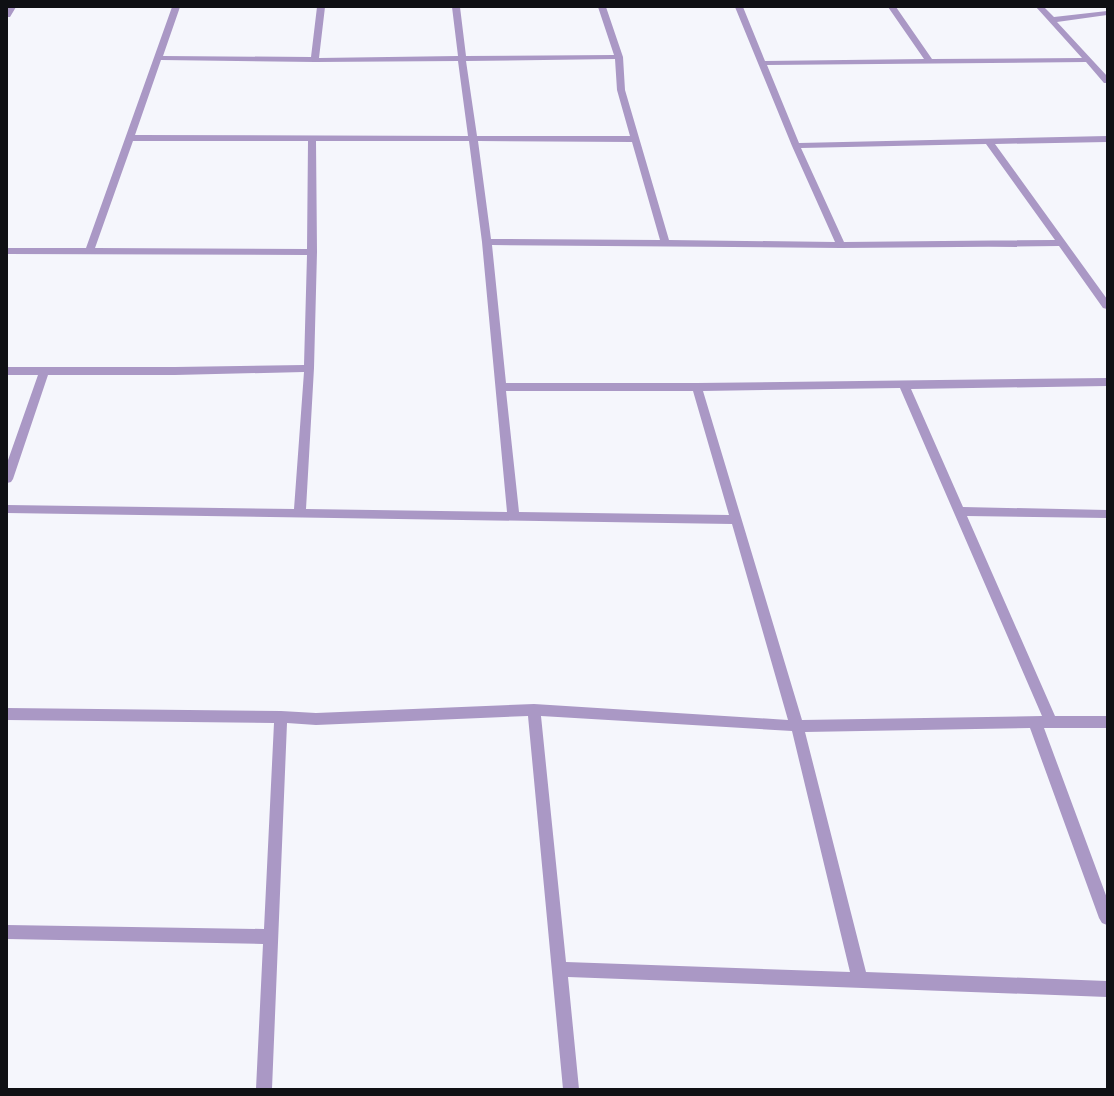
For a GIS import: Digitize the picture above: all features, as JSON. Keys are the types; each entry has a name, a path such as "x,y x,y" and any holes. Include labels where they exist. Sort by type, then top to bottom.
{"street":[{"path":"7,15 12,7"},
{"path":"89,252 176,7"},
{"path":"315,59 321,7"},
{"path":"456,7 487,242 513,516"},
{"path":"602,7 619,57 621,90 666,242"},
{"path":"739,7 796,146 841,245"},
{"path":"892,7 929,61"},
{"path":"1040,7 1087,60 1104,74 1107,81"},
{"path":"1052,20 1107,13"},
{"path":"158,58 315,59 619,57"},
{"path":"762,63 1087,60"},
{"path":"130,138 635,139"},
{"path":"300,514 309,368 312,252 312,138"},
{"path":"796,146 1107,139"},
{"path":"989,142 1107,306"},
{"path":"487,242 666,242 841,245 1062,243"},
{"path":"7,251 312,252"},
{"path":"7,371 174,371 309,368"},
{"path":"7,479 44,371"},
{"path":"501,387 1107,382"},
{"path":"904,384 1051,722"},
{"path":"697,386 797,726 860,981"},
{"path":"7,509 736,520"},
{"path":"959,511 1107,514"},
{"path":"7,714 281,717 316,719 534,710 797,726 1107,722"},
{"path":"534,710 571,1089"},
{"path":"264,1089 281,717"},
{"path":"1035,722 1107,918"},
{"path":"7,932 271,937"},
{"path":"560,969 1107,989"}]}
